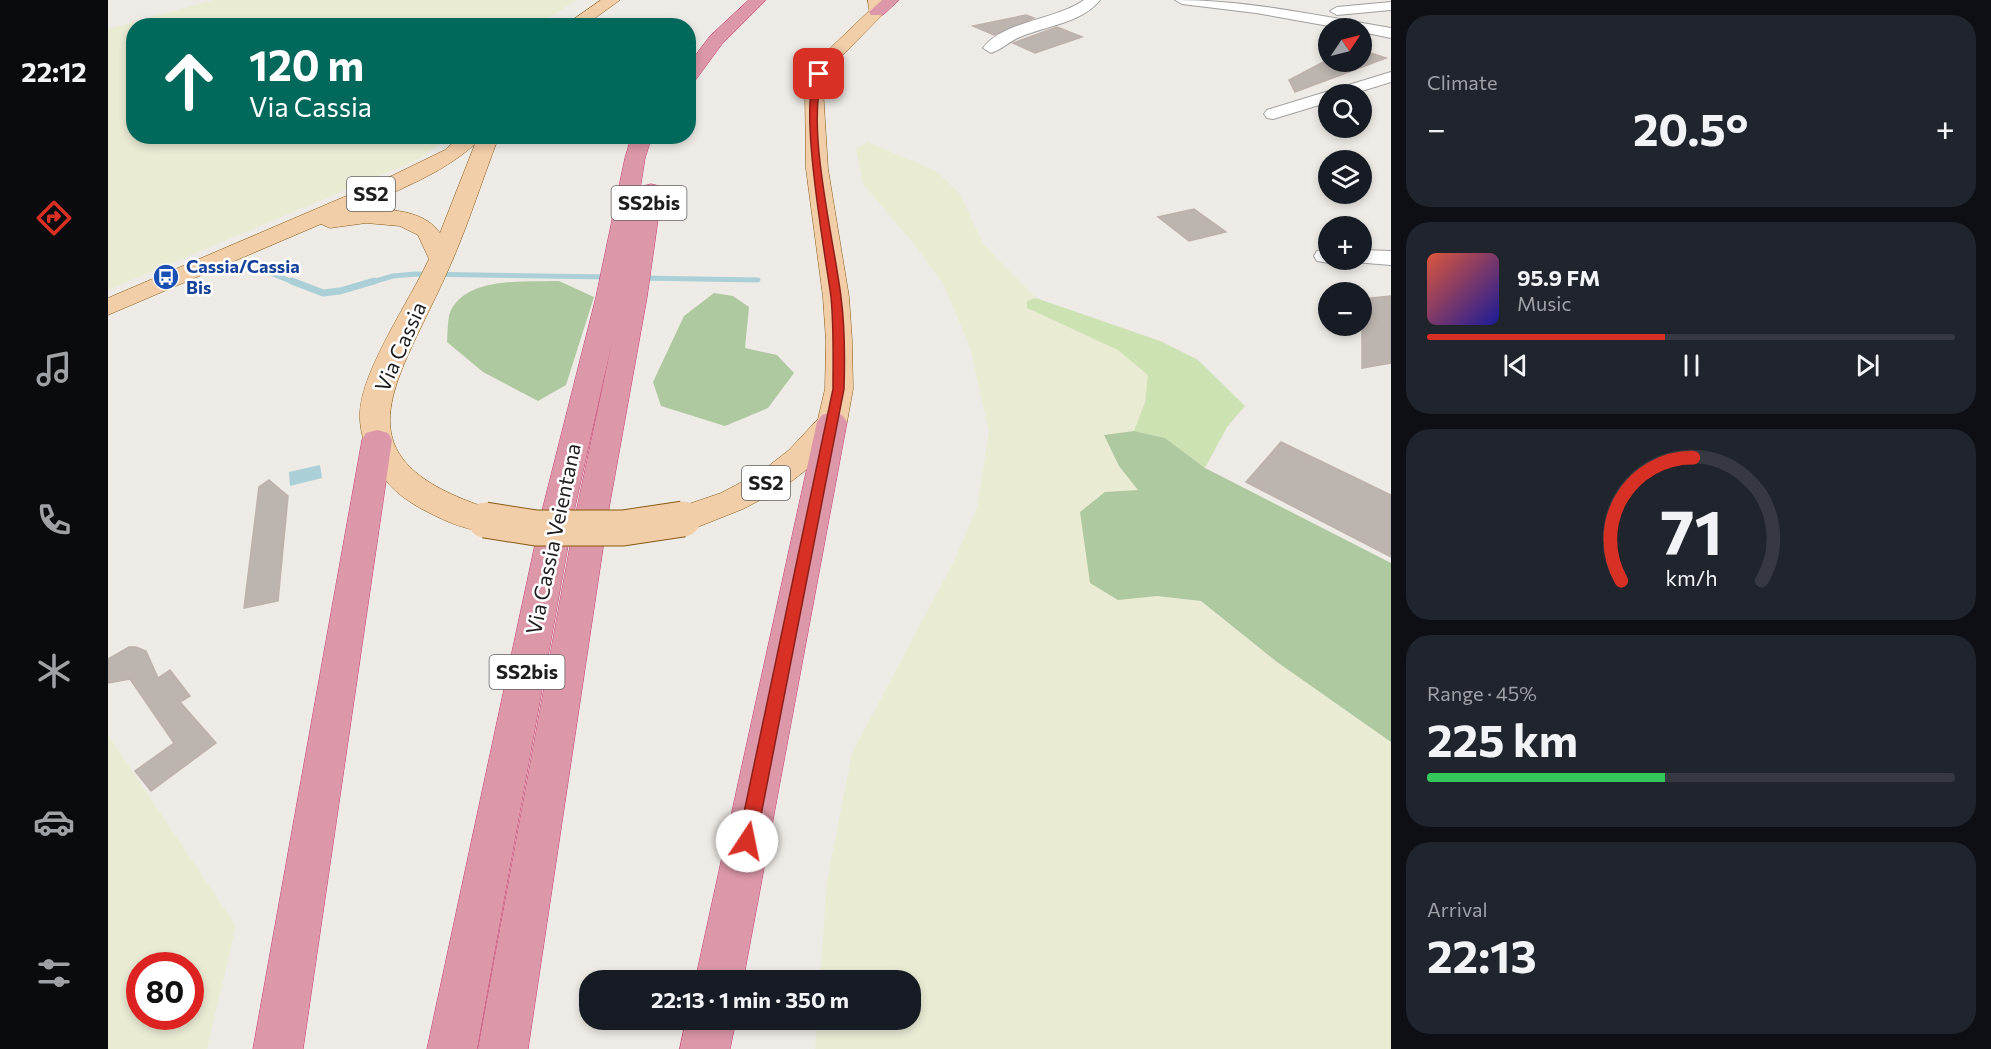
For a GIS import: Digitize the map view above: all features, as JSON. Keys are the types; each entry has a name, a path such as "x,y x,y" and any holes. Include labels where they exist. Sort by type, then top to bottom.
{"highway":[{"path":"696,42 740,0"},
{"path":"696,67 716,40 758,0"},
{"name":"Via Cassia Veientana","path":"502,1049 594,508 624,283 635,158 639,144"},
{"name":"Via Cassia Veientana","path":"452,1049 559,507 624,283 661,144"},
{"path":"721,970 832,422"},
{"path":"278,1049 377,440"},
{"path":"705,1049 709,1030"}],"main road":[{"path":"584,18 612,0"},
{"path":"832,422 838,389 839,341 836,297 817,169 814,89 827,61 882,4"},
{"name":"SS2","path":"108,307 426,168 452,154 464,144"},
{"name":"Via Cassia","path":"486,144 436,270 385,376 375,410 377,440 390,465 410,486 451,510 484,520 536,528 623,528 683,519 732,501 772,480 800,459 832,422"},
{"name":"SS2","path":"262,241 343,218 392,218 412,223 426,230 436,246 436,270"}],"street":[{"path":"992,48 1004,39 1073,13 1093,0"},
{"path":"1182,0 1256,9 1391,33"},
{"path":"1316,11 1334,0"},
{"path":"1256,9 1316,11 1391,6"},
{"path":"1368,84 1391,77"},
{"path":"1273,114 1318,100"},
{"path":"1372,257 1391,258"}],"green space":[{"path":"214,0 577,0 548,18 148,18"},
{"path":"126,24 126,144 440,144 419,159 108,290 108,29"},
{"path":"868,142 936,171 960,194 984,245 1036,298 1027,301 1027,308 1118,350 1149,375 1145,402 1134,431 1105,435 1119,466 1138,490 1118,599 1157,596 1200,601 1277,662 1391,742 1391,1049 815,1049 816,1030 921,1030 921,970 821,970 827,881 852,753 955,559 977,507 989,432 970,348 944,285 913,243 863,184 856,149"},
{"path":"559,281 594,297 566,385 538,401 483,372 447,342 451,310 459,299 471,291 499,283"},
{"path":"714,293 733,296 749,307 745,348 777,355 794,373 768,408 725,426 661,406 653,382 684,316"},
{"path":"1036,298 1160,341 1198,360 1245,406 1227,427 1205,468 1165,438 1134,431 1145,402 1148,375 1118,350 1027,308 1027,301"},
{"path":"1134,431 1165,438 1205,468 1391,563 1391,742 1277,662 1201,601 1157,596 1118,600 1090,583 1080,512 1105,492 1138,490 1119,466 1104,435"},
{"path":"108,735 236,926 207,1049 108,1049"}],"water":[{"path":"320,465 322,478 290,486 289,472"}],"building":[{"path":"1026,15 1034,18 994,35 973,26"},
{"path":"1057,27 1082,37 1035,53 1013,43"},
{"path":"1372,53 1386,58 1372,63"},
{"path":"1318,65 1318,72 1349,72 1295,92 1289,80"},
{"path":"1194,209 1226,232 1189,241 1158,217"},
{"path":"1391,296 1391,363 1362,368 1362,336 1372,336 1372,298"},
{"path":"1281,442 1391,495 1391,557 1246,482"},
{"path":"269,480 288,496 278,601 244,608 259,487"},
{"path":"129,647 146,651 158,678 170,670 190,696 180,702 216,743 151,791 135,771 174,743 130,679 108,683 108,659"}],"waterway":[{"path":"262,270 296,283"},
{"path":"369,283 393,276 416,274 611,277"},
{"path":"639,278 758,280"},
{"path":"292,281 323,293 340,291 374,281"}],"place":[{"name":"Cassia/Cassia Bis","path":"166,277"}],"route":[{"path":"747,841 838,389 839,341 836,297 817,169 813,117 814,89 819,74"}]}
